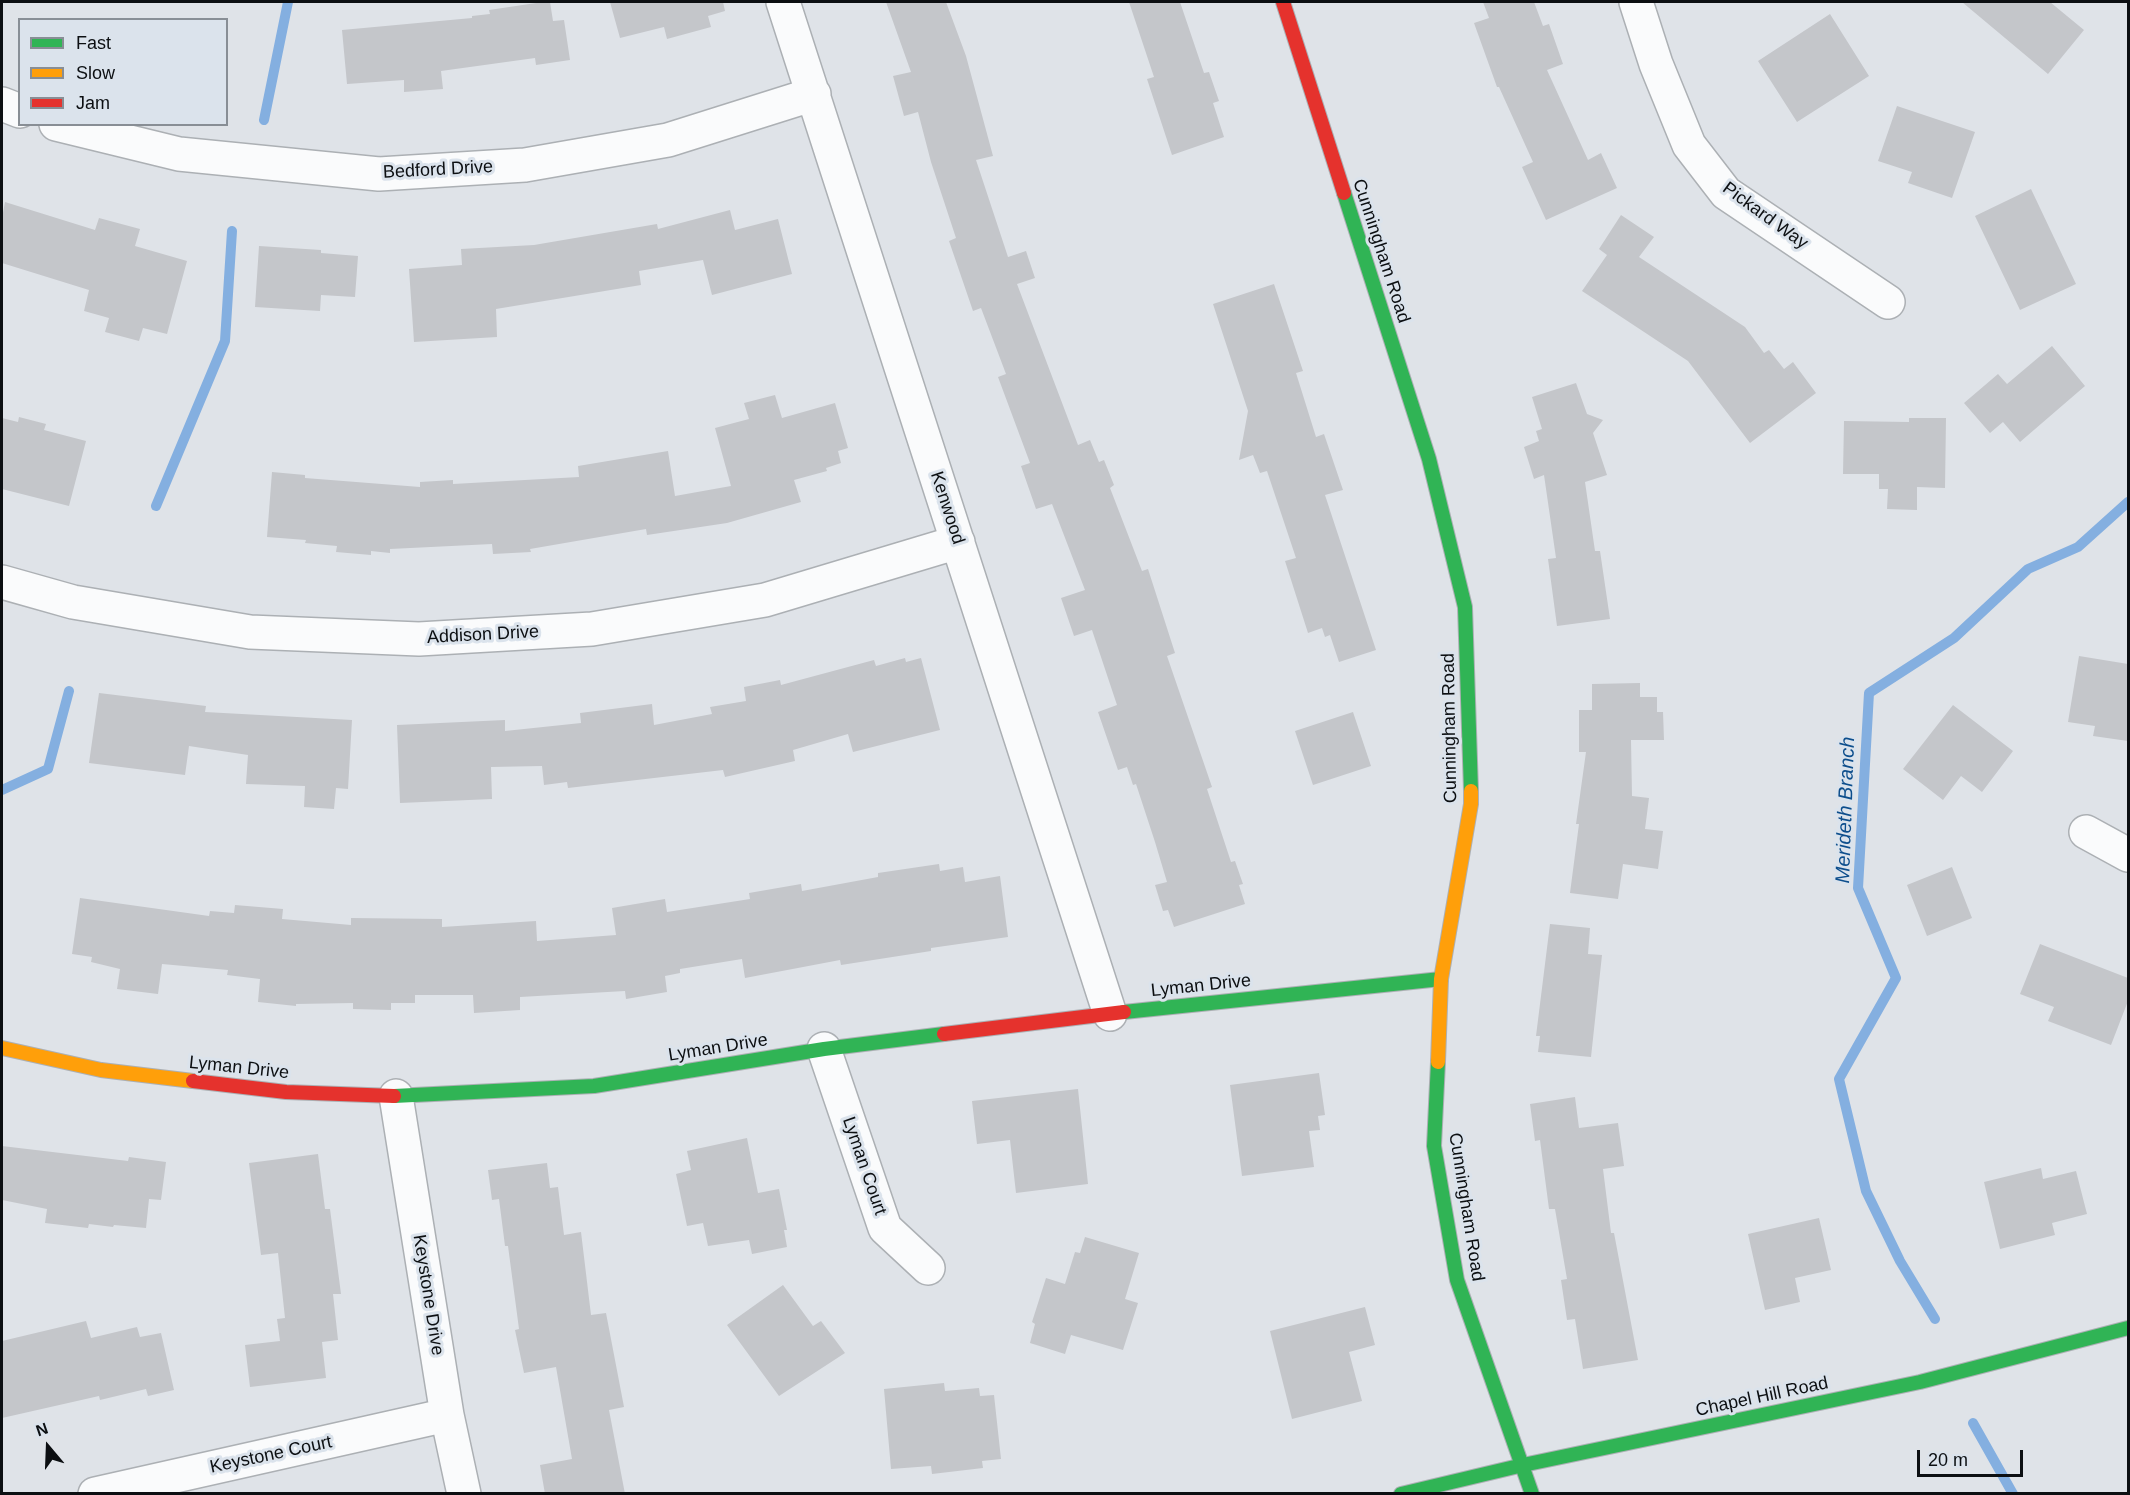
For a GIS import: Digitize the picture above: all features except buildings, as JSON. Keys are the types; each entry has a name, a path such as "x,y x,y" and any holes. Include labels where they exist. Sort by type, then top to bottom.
{"street":[{"name":"Kenwood","path":"783,2 1110,1014"},
{"name":"Cunningham Road","path":"1283,2 1429,459 1465,607 1472,804 1441,979 1434,1146 1457,1280 1532,1494"},
{"name":"Pickard Way","path":"1636,2 1656,64 1689,145 1726,192 1888,302"},
{"name":"Bedford Drive","path":"64,126 179,154 379,174 525,165 668,140 814,94"},
{"path":"2,104 18,110"},
{"name":"Addison Drive","path":"2,582 73,602 250,632 419,639 592,629 765,600 958,542"},
{"path":"2086,832 2128,855"},
{"name":"Lyman Drive","path":"2,1048 100,1070 286,1092 396,1096 594,1086 824,1049 1110,1014 1441,979"},
{"name":"Lyman Court","path":"824,1049 885,1228 928,1268"},
{"name":"Keystone Drive","path":"396,1096 447,1415 464,1494"},
{"name":"Chapel Hill Road","path":"1401,1494 1523,1465 1920,1382 2128,1328"},
{"name":"Keystone Court","path":"95,1494 447,1415"}],"waterway":[{"path":"264,120 288,2"},
{"path":"156,506 225,341 232,231"},
{"name":"Merideth Branch","path":"1935,1319 1900,1261 1866,1191 1839,1079 1896,978 1858,888 1869,693 1954,638 2028,569 2078,547 2128,502"},
{"path":"2,790 48,769 69,691"},
{"name":"Merideth Branch","path":"1973,1423 2013,1494"}],"traffic: fast":[{"path":"1344,193 1429,459 1465,607 1471,791"},
{"path":"1124,1012 1441,979"},
{"path":"394,1096 594,1086 824,1049 944,1034"},
{"path":"1438,1062 1434,1146 1457,1280 1532,1494"},
{"path":"1401,1494 1523,1465 1920,1382 2128,1328"}],"traffic: slow":[{"path":"1438,1062 1441,979 1471,804 1471,791"},
{"path":"2,1048 101,1070 193,1081"}],"traffic: jam":[{"path":"1283,2 1344,193"},
{"path":"944,1034 1124,1012"},
{"path":"193,1081 286,1092 394,1096"}]}
